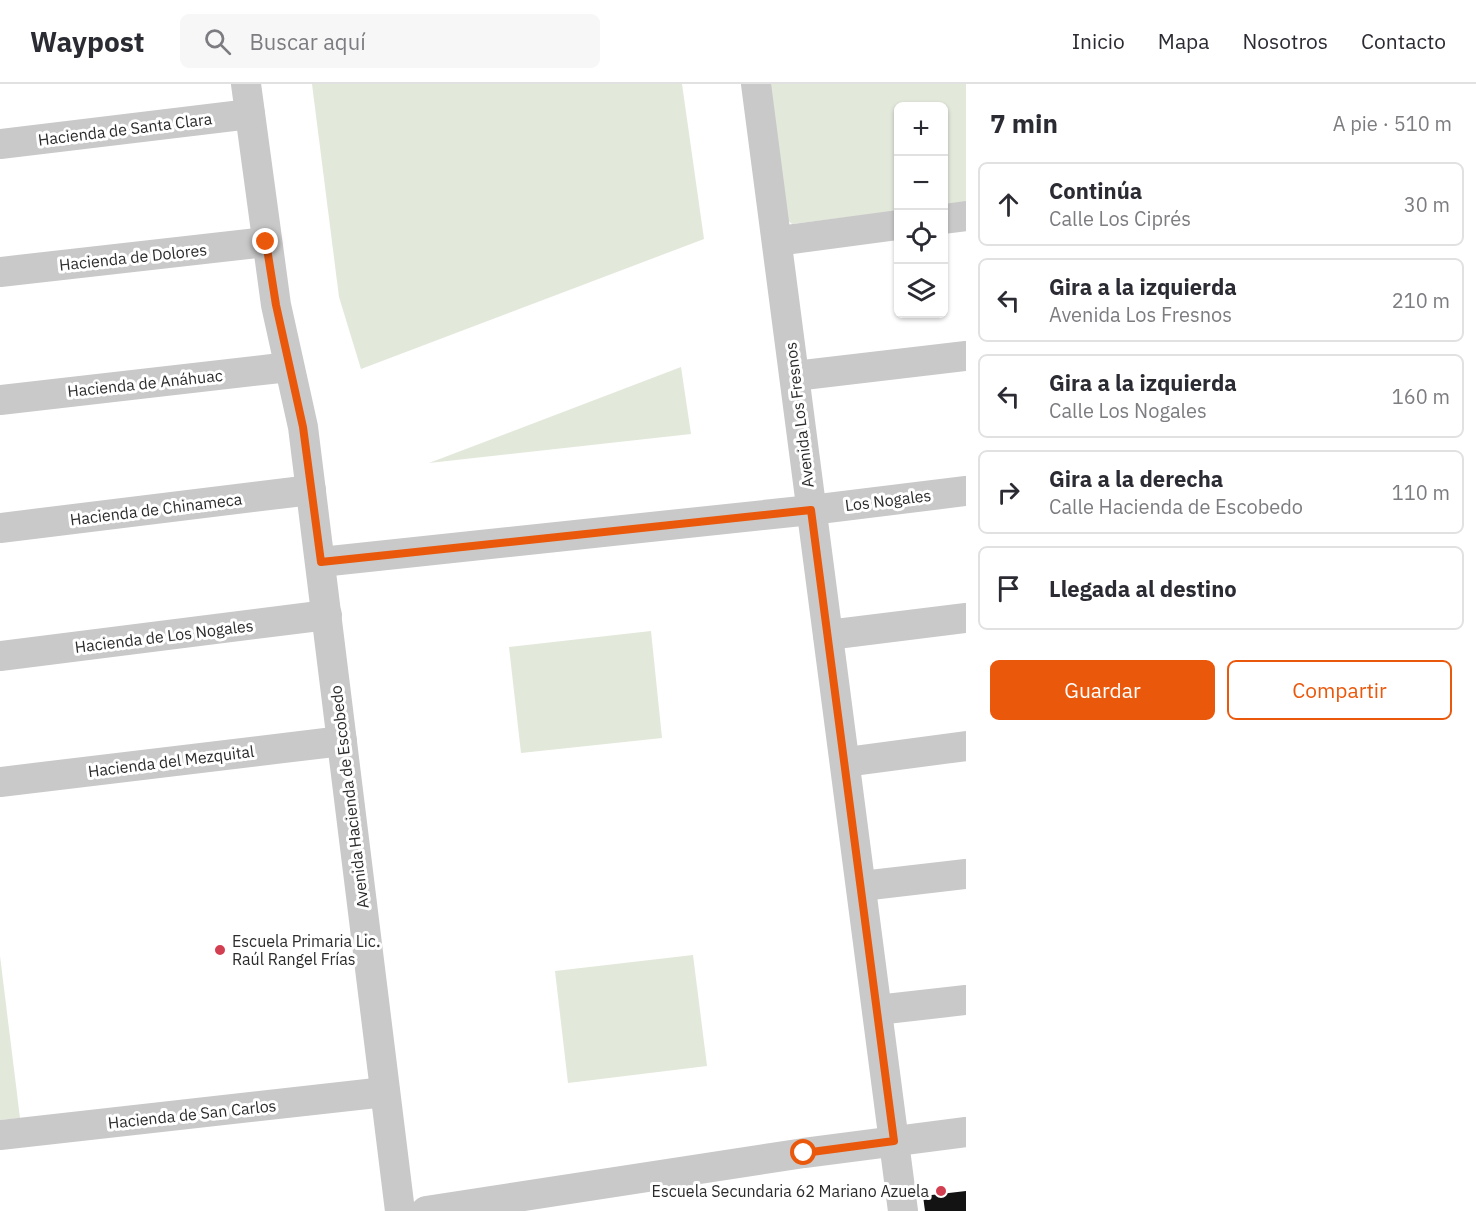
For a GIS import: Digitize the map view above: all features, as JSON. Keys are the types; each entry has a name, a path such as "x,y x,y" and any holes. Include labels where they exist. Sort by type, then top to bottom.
{"street":[{"name":"Avenida Hacienda de Escobedo","path":"246,84 266,242 289,367 303,427 400,1211"},
{"name":"Avenida Los Fresnos","path":"756,84 903,1211"},
{"name":"Hacienda de Santa Clara","path":"0,144 250,114"},
{"path":"948,218 966,216"},
{"path":"778,241 894,226"},
{"name":"Hacienda de Dolores","path":"0,272 266,242"},
{"path":"795,376 966,356"},
{"name":"Hacienda de Anáhuac","path":"0,400 289,367"},
{"name":"Hacienda de Chinameca","path":"0,528 311,490"},
{"name":"Los Nogales","path":"321,562 811,510 966,491"},
{"name":"Hacienda de Los Nogales","path":"0,656 327,615"},
{"path":"828,635 966,618"},
{"name":"Hacienda del Mezquital","path":"0,782 342,741"},
{"path":"846,762 966,746"},
{"path":"862,886 966,873"},
{"path":"877,1010 966,1000"},
{"name":"Hacienda de San Carlos","path":"0,1135 385,1092"},
{"path":"426,1211 966,1132"}],"shaded area":[{"path":"312,84 682,84 704,239 361,369 339,297"},
{"path":"767,84 966,84 966,202 948,204 948,102 894,102 894,211 792,224 784,217"},
{"path":"681,367 691,434 429,463"},
{"path":"651,631 662,738 521,753 509,647"},
{"path":"693,955 707,1066 568,1083 555,971"},
{"path":"0,956 20,1118 0,1120"}],"building":[{"path":"966,1191 966,1211 925,1211 923,1196"}],"place":[{"name":"Escuela Primaria Lic. Raúl Rangel Frías","path":"220,950"},
{"name":"Escuela Secundaria 62 Mariano Azuela","path":"941,1191"}],"route":[{"path":"266,242 276,305 303,427 321,562 811,510 846,762 894,1141 804,1153"}]}
